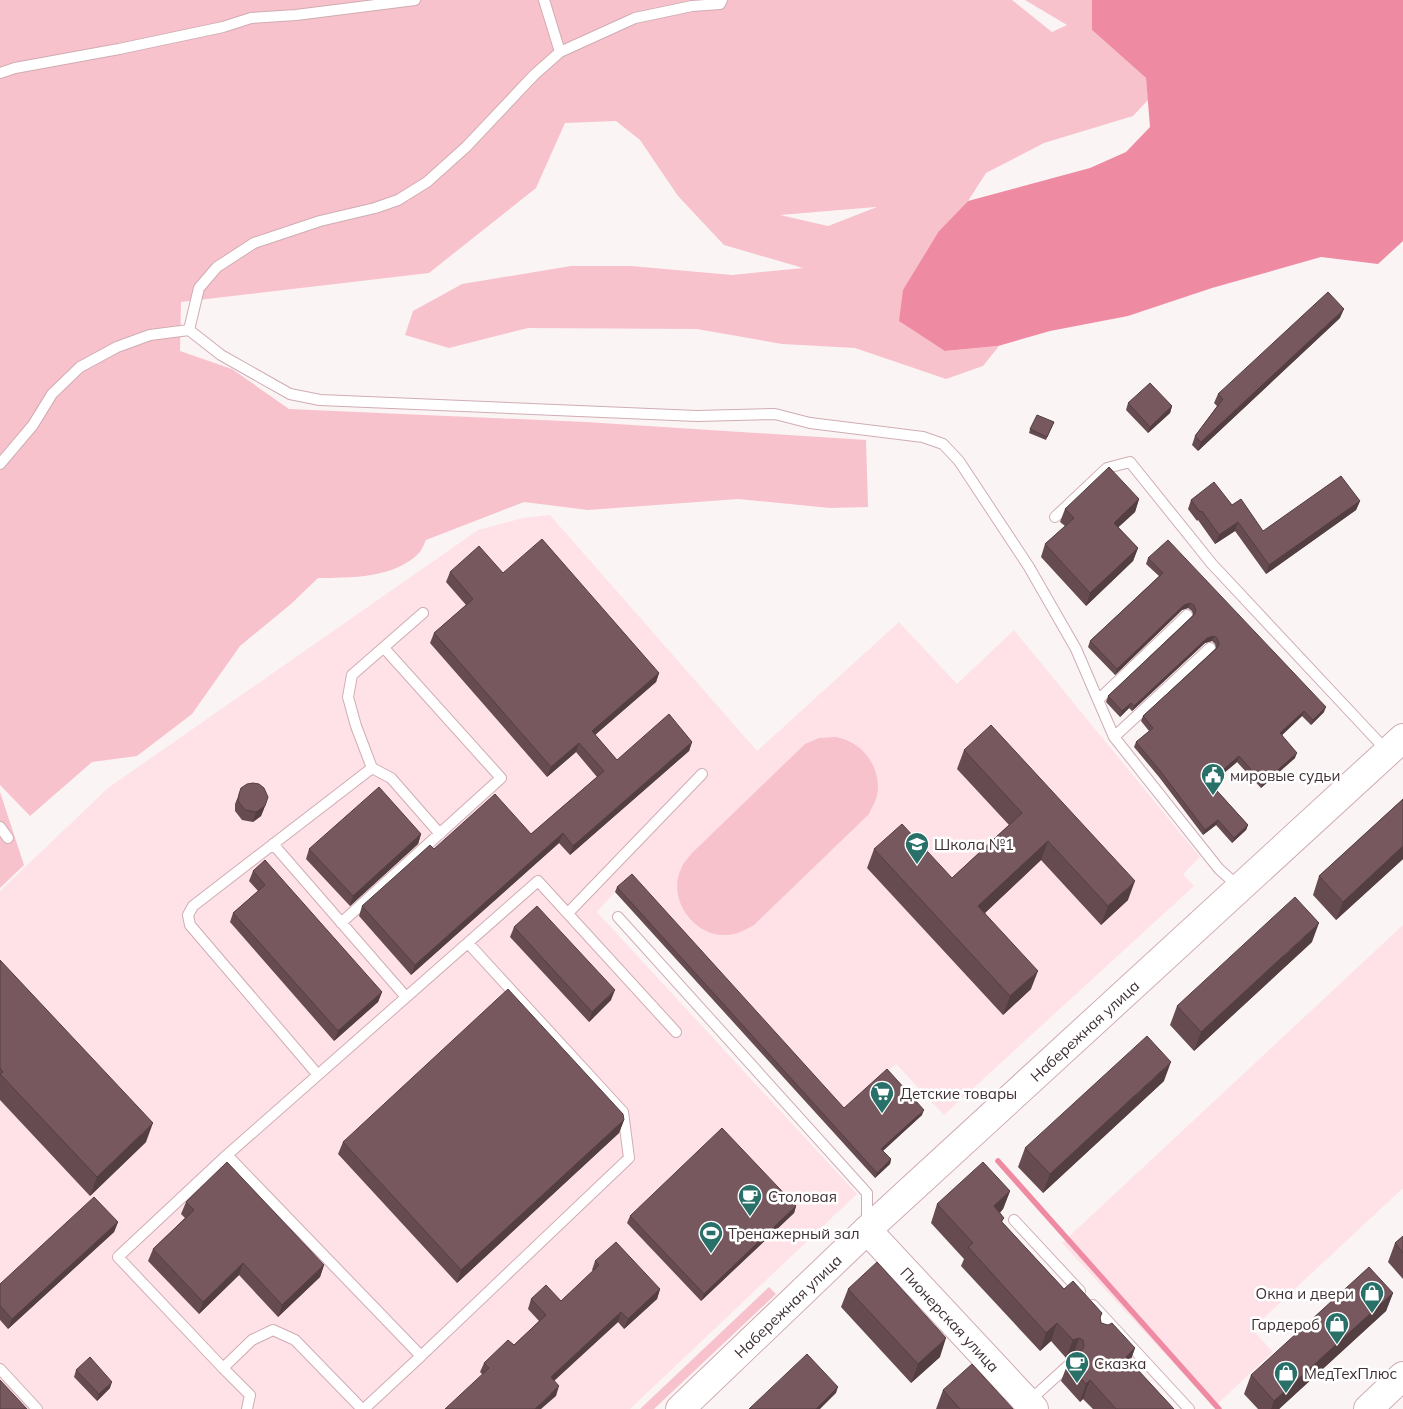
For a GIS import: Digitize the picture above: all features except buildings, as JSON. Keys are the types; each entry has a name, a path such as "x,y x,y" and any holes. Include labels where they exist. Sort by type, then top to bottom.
{"street":[{"name":"Набережная улица","path":"680,1409 867,1230 1395,745"},
{"name":"Пионерская улица","path":"867,1230 1031,1406"},
{"path":"1368,1409 1403,1376"}],"lane":[{"path":"0,73 15,68 223,27 251,18 296,16 415,0"},
{"path":"544,0 560,52"},
{"path":"189,330 199,288 217,266 254,243 320,221 376,208 398,200 427,182 466,147 534,75 560,52 636,18 692,6 720,4 722,0"},
{"path":"0,464 33,426 52,394 80,367 117,347 150,335 189,330 220,355 290,394 320,400 697,416 774,414 810,423 923,437 943,444 959,461 1029,567 1076,649 1114,737 1219,869 1241,888"},
{"path":"1055,517 1107,468 1130,462 1212,564 1395,745"},
{"path":"423,613 352,675 348,697 356,726 372,768 390,778 440,834"},
{"path":"1098,700 1187,615"},
{"path":"341,923 501,778 384,648"},
{"path":"1114,737 1210,648"},
{"path":"318,1075 190,925 188,916 193,906 372,768"},
{"path":"568,913 702,774"},
{"path":"0,827 8,838"},
{"path":"273,844 406,997"},
{"path":"246,1409 250,1396 118,1257 227,1155 538,881 676,1032"},
{"path":"618,917 867,1193 867,1230"},
{"path":"223,1368 252,1340 273,1330 295,1340 363,1409 629,1158 623,1112 468,943"},
{"path":"227,1155 421,1356"},
{"path":"1014,1220 1109,1328 1189,1409"},
{"path":"1031,1406 1071,1363"},
{"path":"0,1369 37,1409"}],"shaded area":[{"path":"0,0 1012,0 1052,32 1067,25 1025,0 1092,0 1092,30 1146,78 1148,100 1133,116 1044,143 986,173 968,201 939,231 945,351 999,346 983,366 946,379 855,348 782,344 697,329 528,328 449,348 405,335 413,311 462,284 571,266 631,266 732,275 803,268 724,245 678,196 640,140 616,121 565,123 536,188 429,273 181,302 180,351 232,369 289,409 586,422 866,440 868,507 830,508 738,499 588,510 524,502 426,540 419,553 409,561 385,572 358,577 318,578 291,604 240,646 192,714 137,756 92,762 30,816 0,785","holes":["877,207 828,226 780,215"]},
{"path":"1092,0 1403,0 1403,241 1378,264 1321,257 1212,288 1128,316 1050,331 998,346 945,351 899,321 903,290 939,231 968,201 1090,168 1126,152 1150,127 1146,78 1092,30"},
{"path":"550,515 757,751 899,622 957,684 1014,630 1200,857 1183,874 1194,886 944,1115 896,1064 842,1113 630,879 615,892 597,912 857,1194 630,1409 0,1409 0,891 108,788 478,530 523,518"},
{"path":"835,737 857,746 869,758 873,766 878,782 878,791 869,814 754,925 740,932 725,935 713,934 693,922 680,903 677,892 678,880 684,863 692,853 805,744 819,738"},
{"path":"0,792 24,865 0,888"},
{"path":"1403,925 1403,1188 1252,1329 1273,1352 1214,1407 1062,1243"},
{"path":"769,1287 776,1294 654,1409 640,1409"}],"waterway":[{"path":"998,1161 1219,1409"}],"place":[{"name":"мировые судьи","path":"1213,796"},
{"name":"Школа №1","path":"917,865"},
{"name":"Детские товары","path":"882,1114"},
{"name":"Столовая","path":"750,1217"},
{"name":"Тренажерный зал","path":"711,1254"},
{"name":"Окна и двери","path":"1372,1314"},
{"name":"Гардероб","path":"1337,1345"},
{"name":"Сказка","path":"1077,1384"},
{"name":"МедТехПлюс","path":"1286,1394"}]}
